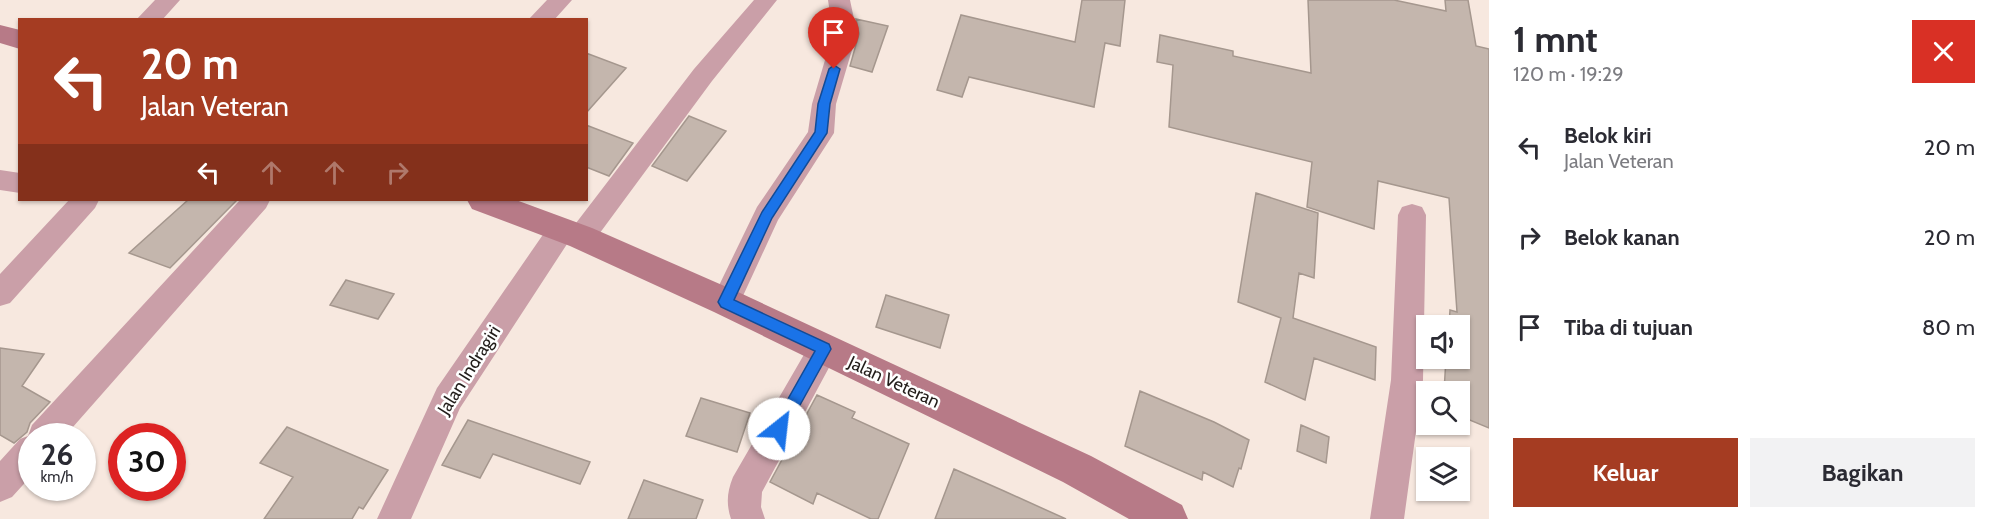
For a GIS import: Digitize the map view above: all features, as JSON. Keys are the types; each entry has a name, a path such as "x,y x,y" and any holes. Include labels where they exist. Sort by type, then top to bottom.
{"street":[{"path":"149,18 169,0"},
{"path":"541,18 561,0"},
{"name":"Jalan Indragiri","path":"394,519 448,398 571,234 766,0"},
{"path":"726,302 767,215 821,133 824,104 846,22 841,14 839,0"},
{"path":"0,34 18,39"},
{"path":"0,180 18,183"},
{"path":"0,294 84,201"},
{"path":"56,423 255,201"},
{"name":"Jalan Veteran","path":"486,201 571,234 726,302 1077,469 1168,519"},
{"path":"1387,519 1407,380 1412,215"},
{"path":"748,519 744,507 745,489 824,349"},
{"path":"0,485 18,465"}],"building":[{"path":"1082,0 1125,0 1120,46 1105,43 1094,107 969,77 962,97 937,90 961,15 1075,42"},
{"path":"1308,0 1394,0 1446,11 1445,0 1468,0 1476,46 1489,49 1489,428 1470,420 1470,381 1445,381 1445,369 1470,369 1470,315 1450,315 1450,310 1457,312 1449,198 1378,181 1374,229 1307,207 1312,162 1169,127 1173,65 1157,62 1160,35 1233,51 1233,56 1311,73"},
{"path":"856,19 888,26 872,72 850,66 859,34"},
{"path":"588,54 626,68 588,111"},
{"path":"689,116 726,131 687,181 652,166"},
{"path":"588,126 633,143 609,176 588,168"},
{"path":"1256,193 1318,213 1314,278 1299,273 1293,318 1376,347 1375,380 1314,358 1305,400 1265,382 1281,318 1238,302"},
{"path":"187,201 236,201 170,268 129,253"},
{"path":"346,280 394,294 378,319 330,305"},
{"path":"886,295 949,315 940,348 876,327"},
{"path":"0,348 44,354 22,386 50,402 30,423 18,423 18,440 14,443 0,435"},
{"path":"1140,391 1214,422 1249,440 1233,487 1203,472 1202,480 1125,446"},
{"path":"817,395 855,412 852,418 909,444 878,519 871,519 817,493 813,504 770,482"},
{"path":"701,398 750,413 737,452 686,436"},
{"path":"468,420 590,462 580,484 493,454 480,478 442,465"},
{"path":"1301,425 1329,437 1326,463 1297,451"},
{"path":"287,427 388,470 363,509 359,507 352,519 264,519 293,477 260,463"},
{"path":"954,469 1004,491 1066,519 935,519"},
{"path":"644,480 703,500 696,519 628,519"}],"route":[{"path":"779,429 824,349 726,302 767,215 821,133 824,104 834,69"}]}
